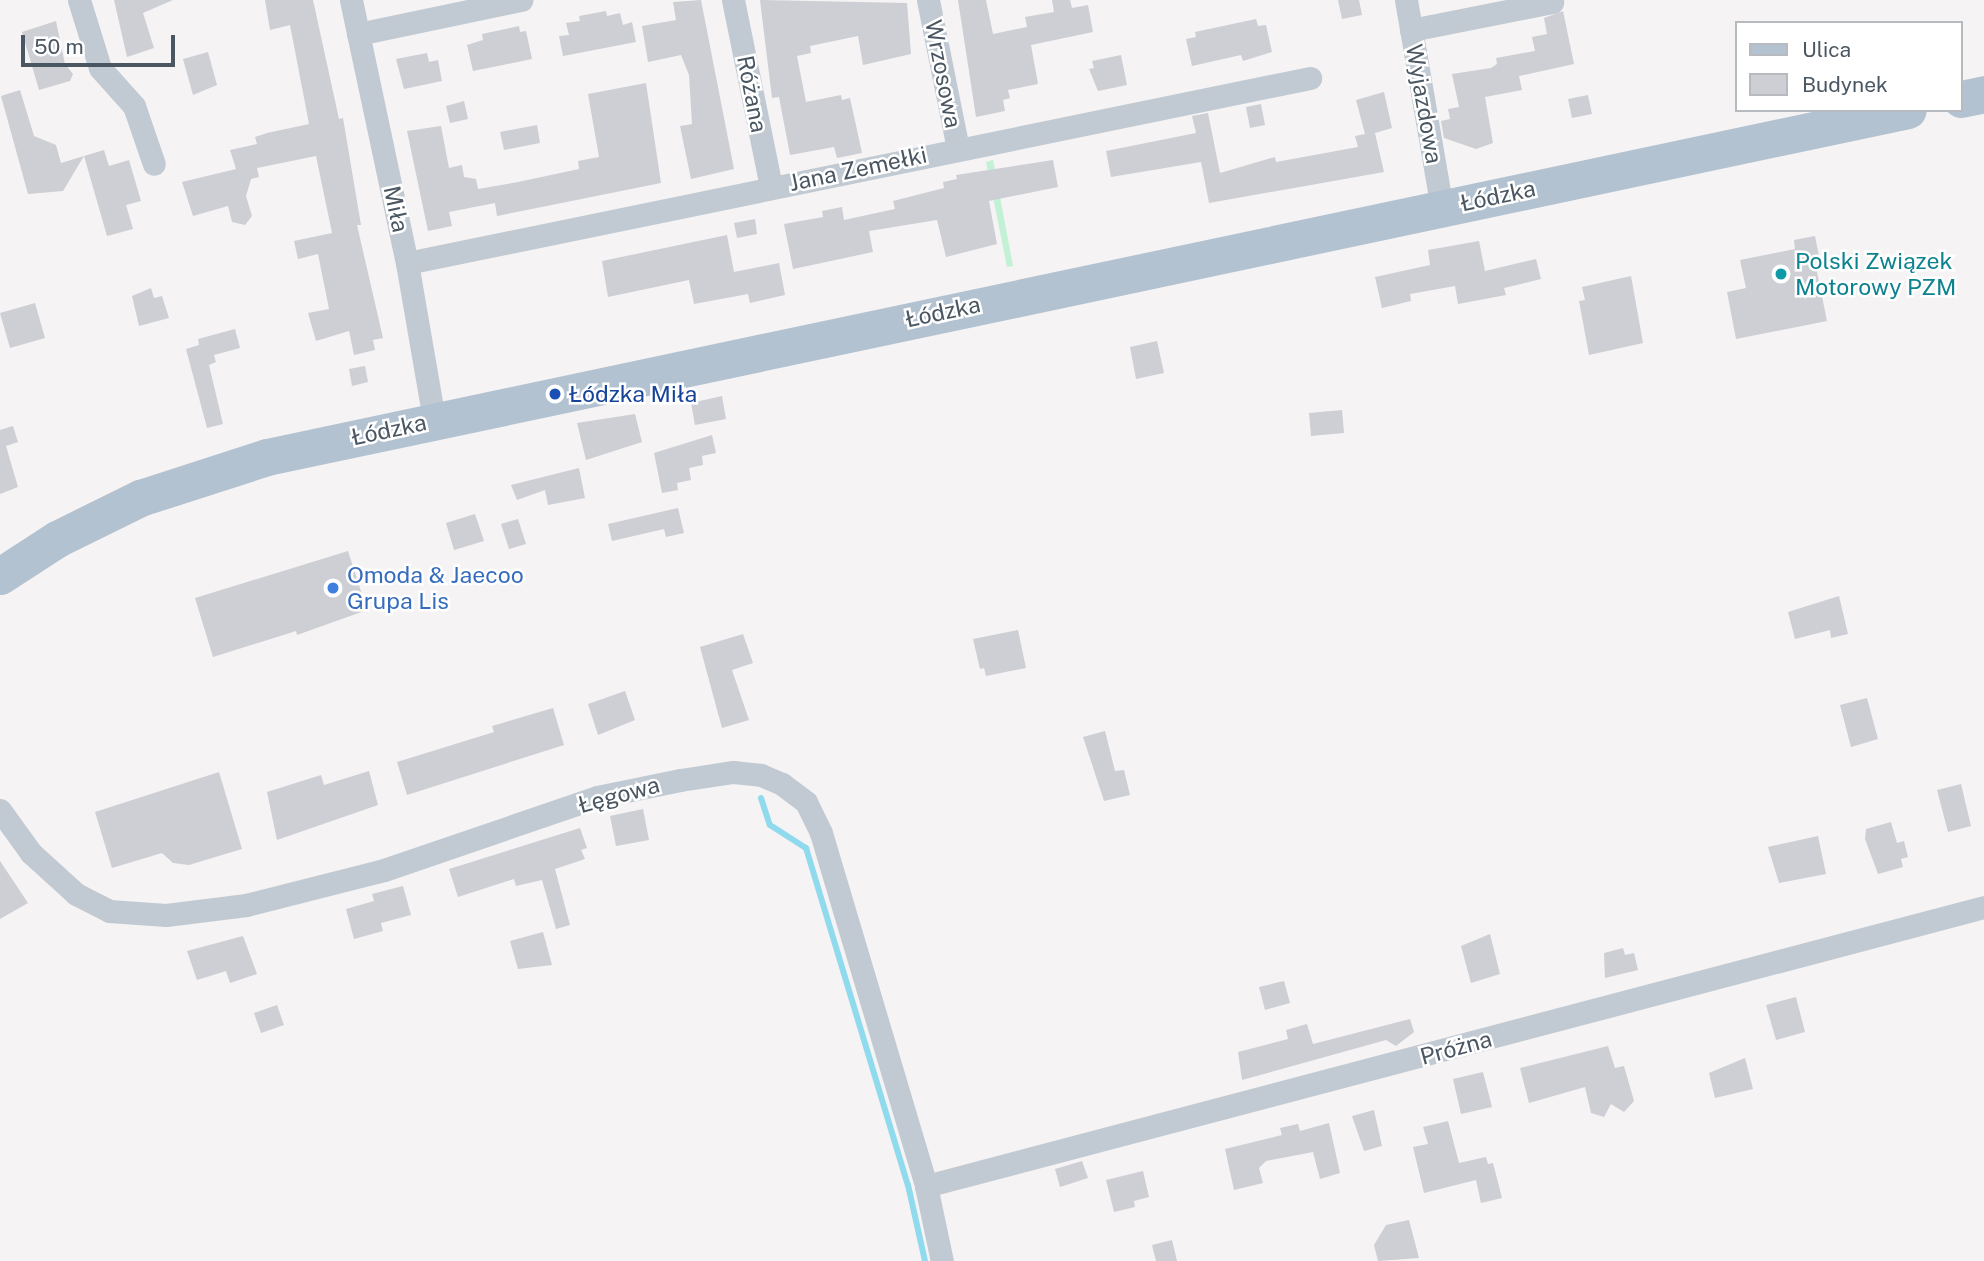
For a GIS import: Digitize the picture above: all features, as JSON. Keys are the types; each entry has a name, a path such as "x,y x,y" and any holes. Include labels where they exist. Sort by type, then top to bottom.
{"main road":[{"path":"1963,99 1984,94"},
{"name":"Łódzka","path":"0,576 97,517 189,479 267,457 1898,112"}],"street":[{"path":"79,0 104,76 134,106 154,164"},
{"name":"Miła","path":"351,0 407,263 434,420"},
{"path":"358,34 520,0"},
{"name":"Różana","path":"733,0 771,187"},
{"name":"Wrzosowa","path":"928,0 958,149"},
{"name":"Wyjazdowa","path":"1406,0 1442,208"},
{"path":"1411,30 1552,2"},
{"name":"Jana Zemełki","path":"407,263 1310,78"},
{"name":"Łęgowa","path":"0,810 31,853 76,894 109,911 166,915 246,905 384,870 597,797 733,772 761,775 798,793 815,818 926,1186 942,1261"},
{"name":"Próżna","path":"926,1186 1984,907"}],"green space":[{"path":"993,160 1013,266 1007,267 986,162"}],"building":[{"path":"114,0 173,0 143,13 154,48 127,57"},
{"path":"265,0 313,0 339,119 343,118 361,225 357,225 383,338 373,340 375,350 354,355 349,331 316,341 308,313 329,309 318,254 298,259 294,241 332,233 316,156 257,168 259,177 251,179 246,196 252,216 245,225 232,222 228,206 193,216 182,182 236,169 230,150 257,144 255,137 309,124 290,25 270,30"},
{"path":"701,0 734,169 691,179 680,126 692,124 689,75 681,55 648,62 642,26 676,20 673,2"},
{"path":"760,0 907,3 911,54 863,65 858,36 810,46 811,53 797,56 806,102 841,95 842,100 850,98 862,153 837,158 834,147 790,155 779,97 772,98"},
{"path":"958,0 986,0 993,34 1027,27 1025,17 1054,12 1052,0 1070,0 1072,8 1088,5 1093,32 1031,45 1038,84 1008,90 1010,98 1003,100 1005,111 976,117"},
{"path":"1338,0 1359,0 1362,15 1342,19"},
{"path":"606,11 607,16 620,13 623,25 632,22 636,42 563,56 559,36 569,35 566,23 580,21 579,16"},
{"path":"1563,11 1574,64 1519,76 1522,90 1485,97 1493,143 1476,149 1444,138 1441,121 1450,119 1448,109 1459,107 1452,74 1491,68 1497,64 1496,58 1535,51 1532,37 1547,34 1544,18"},
{"path":"1256,19 1258,26 1266,25 1272,52 1243,61 1241,55 1192,66 1186,39 1196,37 1195,32"},
{"path":"56,21 65,64 73,74 70,81 39,90 22,32"},
{"path":"519,26 520,32 526,31 532,59 473,71 467,45 483,40 482,34"},
{"path":"208,52 217,85 193,95 183,59"},
{"path":"427,53 429,62 438,60 442,81 404,89 396,59"},
{"path":"1121,55 1127,85 1098,91 1089,69 1094,68 1092,61"},
{"path":"646,83 661,183 497,216 495,203 449,212 452,226 428,231 407,131 441,126 449,168 462,165 464,177 476,179 478,189 518,182 579,169 578,161 599,157 588,94"},
{"path":"20,90 34,136 56,145 61,163 84,156 63,191 28,194 1,96"},
{"path":"1384,92 1392,128 1375,133 1384,172 1209,203 1201,162 1111,177 1106,151 1196,133 1192,116 1208,113 1220,173 1275,157 1276,162 1358,147 1355,136 1365,134 1356,100"},
{"path":"1588,95 1592,114 1572,118 1568,99"},
{"path":"464,101 468,119 450,123 446,106"},
{"path":"1261,104 1265,125 1250,128 1246,107"},
{"path":"537,125 540,143 504,150 500,132"},
{"path":"104,150 109,166 129,160 141,201 126,205 133,229 107,236 84,156"},
{"path":"1053,160 1058,187 989,201 997,244 946,257 937,220 869,231 873,252 793,269 784,224 823,217 822,211 842,207 844,220 895,209 893,201 944,188 943,182 957,179 956,175"},
{"path":"755,219 757,234 737,238 734,223"},
{"path":"727,235 734,272 779,263 785,295 750,303 748,294 694,304 689,280 608,297 602,261"},
{"name":"Polski Związek Motorowy PZM","path":"1815,236 1819,256 1814,257 1827,321 1736,339 1727,292 1746,288 1740,260 1795,249 1794,240"},
{"path":"1479,241 1485,271 1536,259 1541,279 1504,288 1506,295 1458,304 1455,286 1410,294 1411,301 1382,308 1375,277 1430,265 1428,250"},
{"path":"1631,276 1643,343 1589,355 1579,301 1585,300 1582,287"},
{"path":"151,288 154,298 162,296 169,318 139,326 132,296"},
{"path":"35,303 45,338 10,348 0,313"},
{"path":"235,329 240,348 214,355 216,362 209,365 223,424 207,428 186,349 199,345 198,339"},
{"path":"1157,341 1164,373 1136,379 1130,347"},
{"path":"365,366 368,382 352,386 349,369"},
{"path":"722,396 726,419 695,425 691,403"},
{"path":"1342,410 1344,433 1311,436 1309,413"},
{"path":"635,414 642,442 586,460 577,423"},
{"path":"13,426 18,442 6,446 18,487 0,494 0,430"},
{"path":"712,435 716,453 702,456 703,465 689,468 691,480 677,483 678,490 662,493 654,453"},
{"path":"579,468 585,498 548,505 545,490 517,500 511,485"},
{"path":"678,508 684,533 666,537 664,529 612,541 608,524"},
{"path":"475,514 484,541 454,550 446,523"},
{"path":"518,519 526,544 509,549 501,524"},
{"path":"348,551 367,610 297,635 296,631 213,657 195,598"},
{"path":"1839,596 1848,634 1831,638 1830,630 1795,639 1788,612"},
{"path":"1018,630 1026,668 986,676 984,668 980,669 973,639"},
{"path":"743,634 753,663 732,670 749,720 722,728 700,647"},
{"path":"625,691 635,720 598,735 588,704"},
{"path":"1867,698 1878,739 1851,747 1840,705"},
{"path":"553,708 564,745 407,795 397,762 494,732 492,726"},
{"path":"1105,731 1115,771 1124,770 1130,795 1104,801 1083,737"},
{"path":"369,771 378,805 277,840 267,792 321,775 324,785"},
{"path":"219,772 242,849 189,865 173,863 162,853 112,868 95,812"},
{"path":"1961,784 1971,826 1948,832 1937,790"},
{"path":"643,809 649,840 616,846 610,816"},
{"path":"1891,822 1897,843 1904,841 1908,857 1901,859 1903,867 1878,874 1865,839 1866,829"},
{"path":"580,828 587,848 581,850 585,859 555,869 570,925 556,929 542,880 516,886 514,879 458,897 449,869"},
{"path":"1818,836 1826,874 1779,883 1768,847"},
{"path":"0,861 28,903 0,919"},
{"path":"403,886 411,915 381,923 383,931 354,939 346,909 374,901 372,894"},
{"path":"543,932 552,965 518,969 510,941"},
{"path":"1490,934 1500,974 1471,983 1461,946"},
{"path":"243,936 257,974 230,983 226,971 197,980 187,951"},
{"path":"1623,948 1625,955 1634,953 1638,970 1605,978 1604,953"},
{"path":"1284,981 1290,1003 1265,1010 1259,987"},
{"path":"1796,997 1805,1032 1776,1040 1766,1005"},
{"path":"277,1005 284,1025 261,1033 254,1013"},
{"path":"1410,1019 1414,1032 1396,1046 1386,1040 1242,1080 1238,1052 1288,1039 1286,1030 1307,1024 1313,1044"},
{"path":"1608,1046 1615,1068 1624,1066 1634,1101 1624,1112 1611,1104 1604,1117 1591,1113 1585,1087 1529,1103 1520,1068"},
{"path":"1745,1058 1753,1089 1715,1098 1709,1073"},
{"path":"1483,1072 1492,1107 1461,1114 1453,1079"},
{"path":"1374,1110 1382,1146 1364,1151 1352,1116"},
{"path":"1448,1121 1459,1163 1486,1157 1488,1164 1493,1163 1502,1198 1481,1203 1476,1180 1424,1193 1413,1147 1428,1144 1423,1127"},
{"path":"1329,1123 1340,1173 1320,1179 1313,1152 1266,1161 1259,1168 1263,1183 1234,1190 1225,1149 1282,1135 1280,1128 1298,1124 1300,1131"},
{"path":"1082,1161 1088,1178 1060,1187 1055,1169"},
{"path":"1143,1171 1149,1197 1134,1201 1135,1207 1114,1212 1106,1180"},
{"path":"1409,1220 1419,1258 1378,1261 1374,1245 1386,1225"},
{"path":"1172,1240 1177,1261 1156,1261 1152,1245"}],"waterway":[{"path":"761,798 770,825 806,848 908,1185 925,1261"}],"place":[{"name":"Polski Związek Motorowy PZM","path":"1781,274"},
{"name":"Łódzka Miła","path":"555,394"},
{"name":"Omoda & Jaecoo Grupa Lis","path":"333,588"}]}
